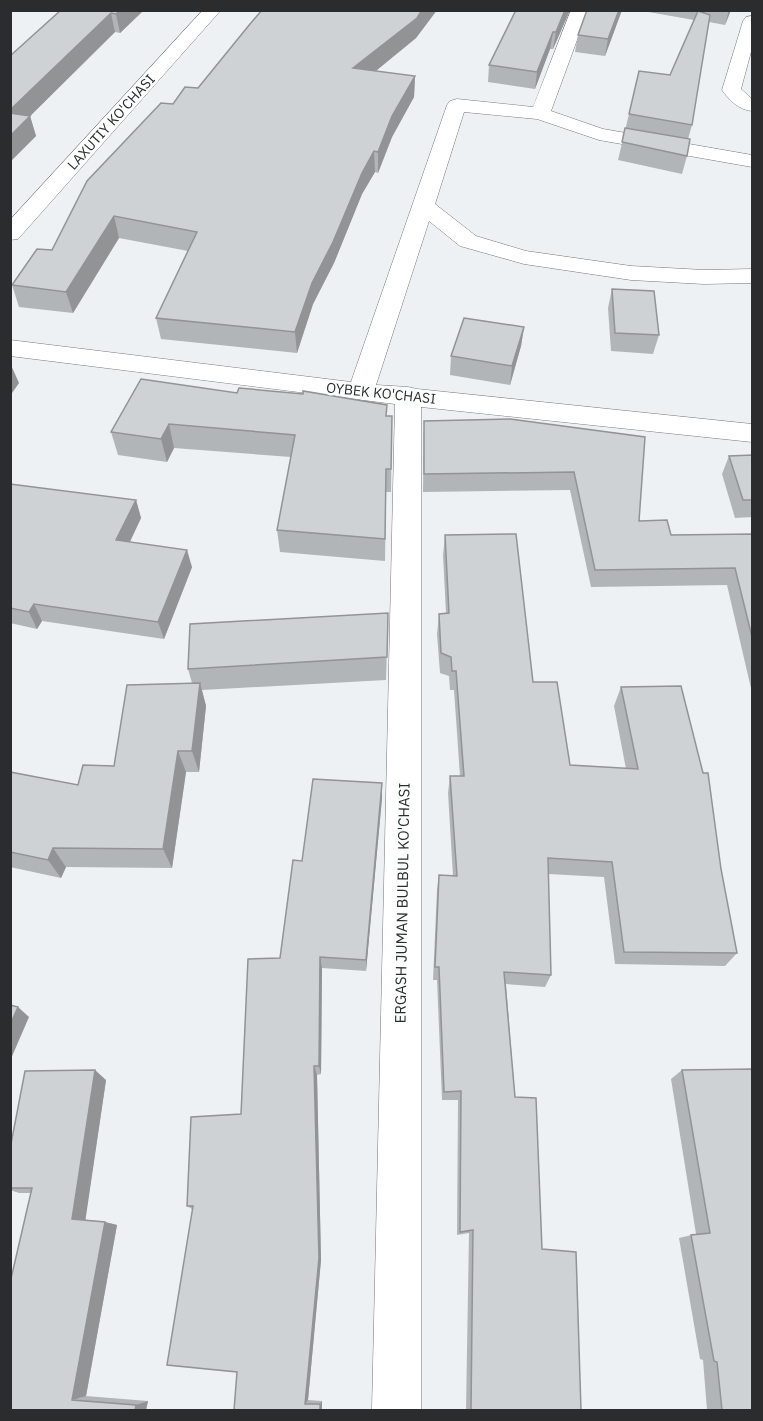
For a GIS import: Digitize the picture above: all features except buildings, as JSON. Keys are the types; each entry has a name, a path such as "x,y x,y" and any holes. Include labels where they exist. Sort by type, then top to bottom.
{"street":[{"name":"LAXUTIY KO'CHASI","path":"10,234 138,90 213,10"},
{"path":"540,114 580,10"},
{"path":"753,21 732,90 748,105 753,105"},
{"path":"361,392 457,105 540,114 599,134 753,161"},
{"path":"423,205 468,241 524,257 631,273 704,277 753,276"},
{"name":"OYBEK KO'CHASI","path":"10,348 361,392 408,395 753,433"},
{"name":"ERGASH JUMAN BULBUL KO'CHASI","path":"396,1410 408,395"}]}
